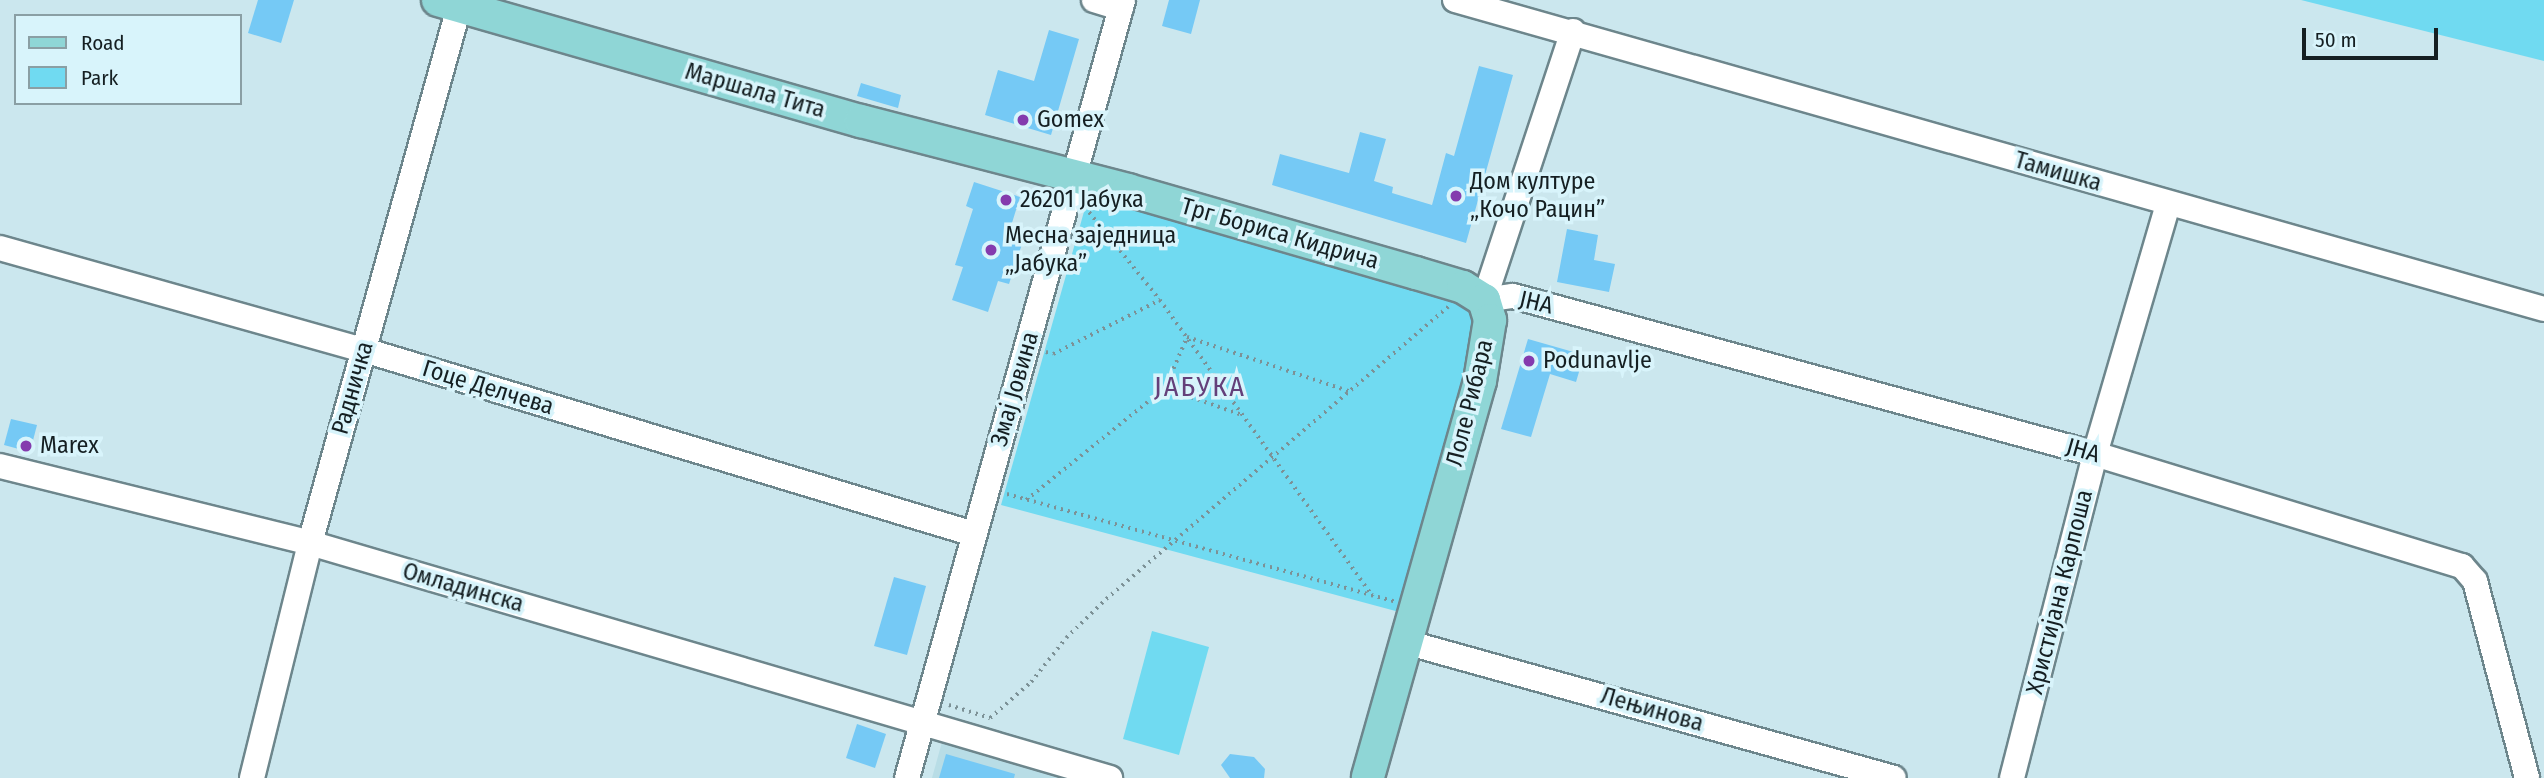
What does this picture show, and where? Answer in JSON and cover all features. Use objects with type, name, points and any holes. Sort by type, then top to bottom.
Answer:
[{"type":"main road","name":"Маршала Тита","points":[[453,2],[861,121],[1070,188]]},
{"type":"main road","name":"Трг Бориса Кидрича","points":[[1070,188],[1473,294]]},
{"type":"main road","name":"Лоле Рибара","points":[[1368,778],[1420,606],[1456,457],[1480,381],[1490,320],[1473,294]]},
{"type":"street","points":[[1094,0],[1122,4]]},
{"type":"street","name":"Тамишка","points":[[1455,0],[1573,31],[2168,204],[2544,309]]},
{"type":"street","name":"Радничка","points":[[252,778],[310,543],[364,350],[453,2]]},
{"type":"street","name":"Змај Јовина","points":[[907,778],[1122,4]]},
{"type":"street","name":"Лоле Рибара","points":[[1473,294],[1573,31]]},
{"type":"street","name":"Христијана Карпоша","points":[[2012,778],[2095,454],[2168,204]]},
{"type":"street","name":"Гоце Делчева","points":[[0,248],[364,350],[974,534]]},
{"type":"street","name":"ЈНА","points":[[1473,294],[1513,296],[2095,454],[2462,566],[2475,581],[2527,778]]},
{"type":"street","name":"Омладинска","points":[[0,466],[310,543],[926,710]]},
{"type":"street","name":"Лењинова","points":[[1409,643],[1895,778]]},
{"type":"street","points":[[926,710],[1110,778]]},
{"type":"path","points":[[1070,188],[1090,208],[1160,300],[1373,596]]},
{"type":"path","points":[[926,710],[990,718],[1031,682],[1066,638],[1106,599],[1274,459],[1447,308],[1473,294]]},
{"type":"path","points":[[1027,347],[1053,354],[1160,300]]},
{"type":"path","points":[[1187,337],[1352,392]]},
{"type":"path","points":[[1026,500],[1165,388],[1187,337]]},
{"type":"path","points":[[1165,388],[1242,415]]},
{"type":"path","points":[[987,488],[1373,596],[1420,606]]},
{"type":"shaded area","points":[[942,742],[1068,778],[932,778]]},
{"type":"green space","points":[[2301,0],[2544,0],[2544,61]]},
{"type":"green space","points":[[1089,194],[1458,295],[1475,308],[1481,330],[1403,613],[1001,505]]},
{"type":"green space","points":[[1152,631],[1209,647],[1179,755],[1123,739]]},
{"type":"building","points":[[258,0],[294,0],[281,43],[248,33]]},
{"type":"building","points":[[1169,0],[1200,0],[1191,34],[1162,26]]},
{"type":"building","points":[[1049,30],[1079,39],[1051,135],[985,115],[998,70],[1034,81]]},
{"type":"building","points":[[1479,66],[1513,75],[1466,243],[1272,185],[1280,154],[1349,173],[1360,132],[1386,139],[1374,181],[1393,187],[1392,193],[1432,205],[1446,153],[1454,156]]},
{"type":"building","points":[[861,83],[901,95],[898,108],[857,96]]},
{"type":"building","points":[[974,182],[1020,197],[1007,239],[1022,244],[1009,284],[998,281],[988,312],[952,300],[963,267],[955,265],[973,209],[966,206]]},
{"type":"building","points":[[1567,229],[1598,235],[1594,260],[1615,264],[1609,292],[1557,282]]},
{"type":"building","points":[[1528,339],[1584,355],[1576,382],[1550,374],[1531,437],[1501,429]]},
{"type":"building","points":[[11,419],[37,425],[30,452],[4,445]]},
{"type":"building","points":[[894,577],[926,586],[907,655],[874,646]]},
{"type":"building","points":[[857,724],[886,734],[875,768],[846,758]]},
{"type":"building","points":[[946,754],[1015,774],[1014,778],[939,778]]},
{"type":"building","points":[[1230,754],[1254,757],[1265,769],[1264,778],[1230,778],[1221,765]]},
{"type":"place","name":"Gomex","points":[[1023,120]]},
{"type":"place","name":"Дом културе „Кочо Рацин”","points":[[1456,196]]},
{"type":"place","name":"26201 Јабука","points":[[1006,200]]},
{"type":"place","name":"Месна заједница „Јабука”","points":[[991,250]]},
{"type":"place","name":"Podunavlje","points":[[1529,361]]},
{"type":"place","name":"Marex","points":[[26,446]]},
{"type":"district","name":"ЈАБУКА","points":[[1200,387]]}]
